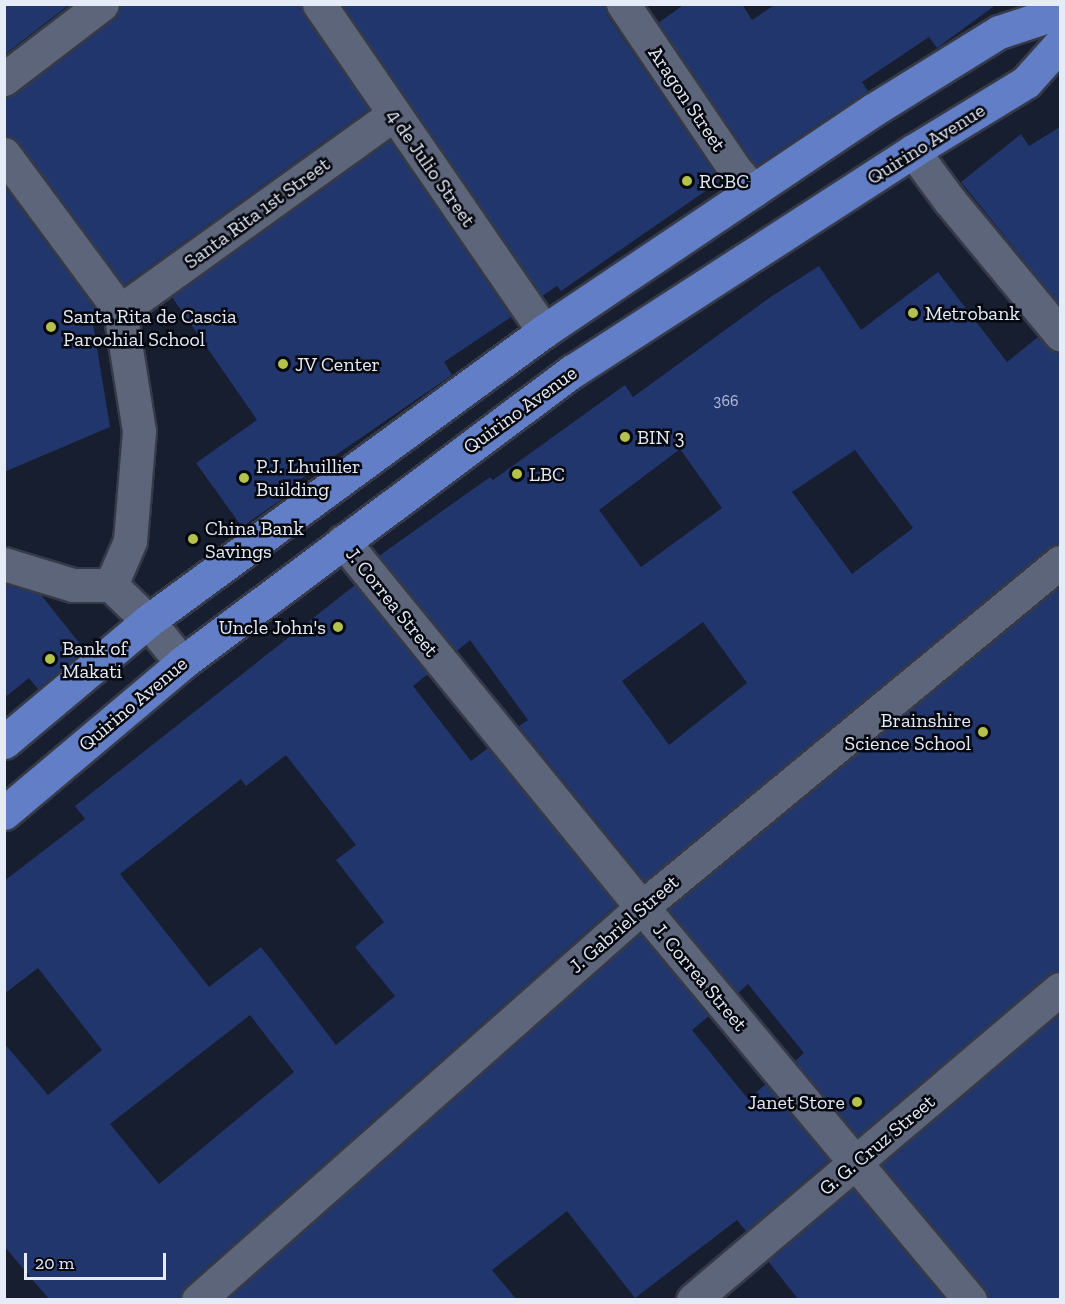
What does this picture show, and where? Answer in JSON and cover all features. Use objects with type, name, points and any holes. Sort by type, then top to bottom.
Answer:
[{"type":"main road","points":[[4,742],[148,621],[544,332],[873,111],[999,32],[1060,12]]},
{"type":"main road","name":"Quirino Avenue","points":[[4,813],[182,663],[573,371],[914,151],[1026,82],[1060,44]]},
{"type":"street","points":[[4,79],[102,4]]},
{"type":"street","name":"4 de Julio Street","points":[[319,4],[544,332]]},
{"type":"street","name":"Aragon Street","points":[[623,4],[734,168],[753,191]]},
{"type":"street","name":"Santa Rita 1st Street","points":[[120,311],[393,114]]},
{"type":"street","points":[[914,151],[950,201],[1060,334]]},
{"type":"street","points":[[4,154],[120,311],[139,431],[130,541],[111,585]]},
{"type":"street","name":"J. Correa Street","points":[[343,541],[642,907],[970,1299]]},
{"type":"street","name":"J. Gabriel Street","points":[[198,1299],[642,907],[1060,562]]},
{"type":"street","points":[[4,564],[73,585],[111,585],[148,621],[182,663]]},
{"type":"street","name":"G. G. Cruz Street","points":[[693,1299],[856,1164],[1060,989]]},
{"type":"building","points":[[4,4],[70,4],[4,55]]},
{"type":"building","points":[[120,4],[300,4],[304,15],[369,109],[124,285],[19,143],[4,136],[4,97],[15,94],[113,19]]},
{"type":"building","points":[[342,4],[604,4],[607,15],[720,181],[561,291],[557,286],[542,296]]},
{"type":"building","points":[[685,4],[742,4],[752,20],[776,4],[997,4],[937,48],[929,37],[862,82],[868,91],[756,166],[658,23]]},
{"type":"building","points":[[1060,127],[1060,305],[961,182],[1021,134],[1029,146]]},
{"type":"building","points":[[390,140],[511,317],[444,362],[452,375],[288,488],[292,492],[242,527],[196,463],[257,420],[172,297]]},
{"type":"building","name":"Santa Rita de Cascia Parochial School","points":[[4,186],[98,313],[92,318],[110,427],[4,472]]},
{"type":"building","points":[[819,266],[861,330],[938,272],[1007,362],[1038,337],[1053,351],[1060,352],[1060,544],[1048,548],[645,881],[519,726],[528,720],[470,640],[457,651],[379,556],[490,477],[493,480],[625,385],[633,397],[772,296]],"holes":[[[680,449],[722,508],[641,567],[599,510]],[[855,450],[913,528],[852,574],[792,492]],[[703,622],[747,683],[669,745],[622,681]]]},
{"type":"building","points":[[4,584],[41,595],[85,650],[38,689],[29,678],[4,698]]},
{"type":"building","points":[[355,585],[428,674],[413,686],[471,761],[488,748],[616,905],[186,1286],[180,1299],[49,1299],[4,1246],[4,1043],[48,1095],[102,1050],[38,968],[4,994],[4,881],[85,819],[75,806]],"holes":[[[286,755],[356,845],[336,860],[384,922],[355,947],[395,996],[336,1045],[261,947],[209,987],[120,874],[241,779],[246,786]],[[250,1015],[294,1072],[159,1184],[110,1124]]]},
{"type":"building","points":[[1060,586],[1060,971],[1048,975],[858,1136],[795,1061],[804,1053],[748,984],[738,993],[668,909]]},
{"type":"building","points":[[640,934],[709,1016],[692,1030],[748,1099],[766,1084],[829,1160],[746,1231],[737,1220],[635,1298],[567,1211],[492,1270],[516,1299],[227,1299]]},
{"type":"building","points":[[1060,1013],[1060,1299],[988,1299],[984,1288],[882,1165]]},
{"type":"building","points":[[853,1189],[945,1299],[798,1299],[768,1261]]},
{"type":"place","name":"RCBC","points":[[687,181]]},
{"type":"place","name":"Metrobank","points":[[913,313]]},
{"type":"place","name":"Santa Rita de Cascia Parochial School","points":[[51,327]]},
{"type":"place","name":"JV Center","points":[[283,364]]},
{"type":"place","name":"BIN 3","points":[[625,437]]},
{"type":"place","name":"LBC","points":[[517,474]]},
{"type":"place","name":"P.J. Lhuillier Building","points":[[244,478]]},
{"type":"place","name":"China Bank Savings","points":[[193,539]]},
{"type":"place","name":"Uncle John's","points":[[338,627]]},
{"type":"place","name":"Bank of Makati","points":[[50,659]]},
{"type":"place","name":"Brainshire Science School","points":[[983,732]]},
{"type":"place","name":"Janet Store","points":[[857,1102]]}]
